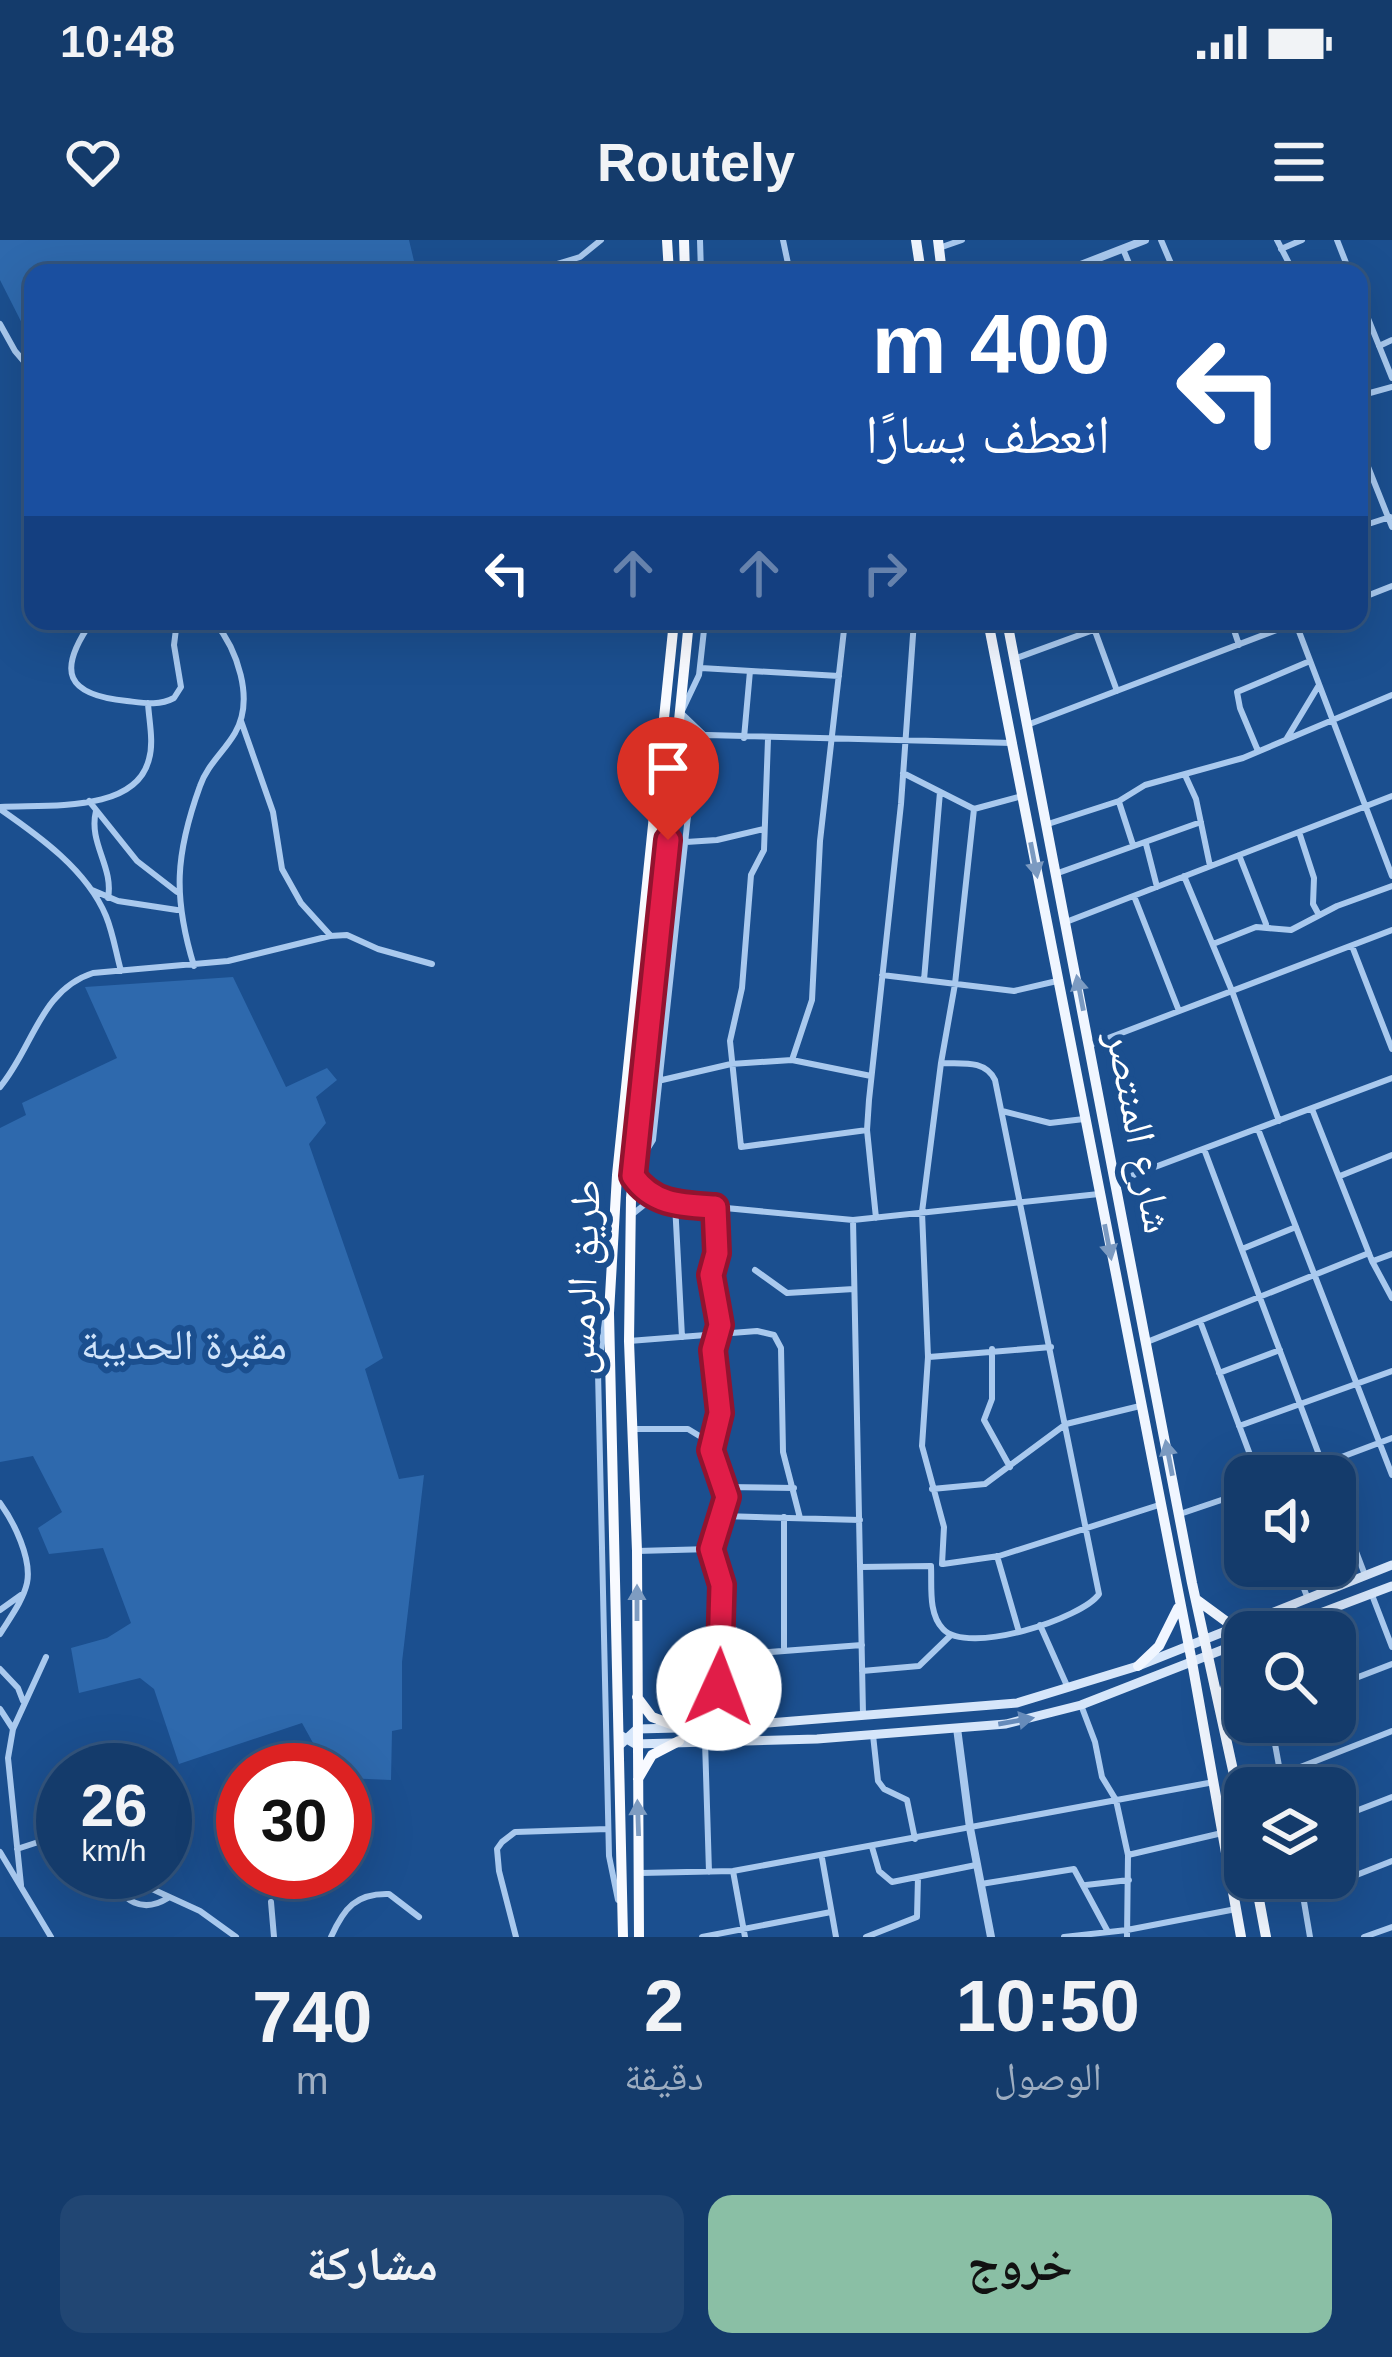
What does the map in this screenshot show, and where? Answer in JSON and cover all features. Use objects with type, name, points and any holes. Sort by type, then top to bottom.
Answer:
[{"type":"highway","name":"طريق الرمس","points":[[622,1937],[609,1313],[617,1175],[673,630]]},
{"type":"highway","name":"طريق الرمس","points":[[639,1937],[631,1217],[688,630]]},
{"type":"highway","points":[[637,1695],[652,1717],[682,1728]]},
{"type":"highway","points":[[637,1782],[652,1755],[679,1742]]},
{"type":"main road","name":"شارع المنتصر","points":[[990,630],[1189,1645],[1241,1937]]},
{"type":"main road","name":"شارع المنتصر","points":[[1009,630],[1232,1767]]},
{"type":"main road","points":[[1279,1611],[1392,1565]]},
{"type":"main road","points":[[1326,1611],[1392,1586]]},
{"type":"main road","points":[[1197,1600],[1224,1620]]},
{"type":"main road","points":[[1138,1666],[1170,1629],[1179,1605]]},
{"type":"main road","points":[[621,1740],[637,1729],[1017,1703],[1138,1666],[1224,1632]]},
{"type":"main road","points":[[621,1740],[637,1744],[817,1739],[1006,1724],[1081,1705],[1224,1649]]},
{"type":"main road","points":[[1219,1710],[1224,1693]]},
{"type":"main road","points":[[817,1739],[816,1728],[821,1723],[863,1717]]},
{"type":"main road","points":[[1259,1899],[1266,1937]]},
{"type":"street","points":[[556,264],[580,257],[601,240]]},
{"type":"street","points":[[939,244],[962,240]]},
{"type":"street","points":[[1088,264],[1145,240]]},
{"type":"street","points":[[1279,244],[1302,240]]},
{"type":"street","points":[[1124,249],[1130,264]]},
{"type":"street","points":[[1368,319],[1392,382]]},
{"type":"street","points":[[0,324],[24,362]]},
{"type":"street","points":[[1379,346],[1392,340]]},
{"type":"street","points":[[1368,465],[1392,526]]},
{"type":"street","points":[[88,630],[72,661],[78,688],[95,697],[148,704],[168,702],[181,687],[176,630]]},
{"type":"street","points":[[194,966],[178,910],[178,862],[200,786],[241,721],[244,699],[240,675],[221,630]]},
{"type":"street","points":[[704,630],[701,668],[681,712],[707,735]]},
{"type":"street","points":[[792,1060],[812,1000],[820,842],[843,630]]},
{"type":"street","points":[[876,1218],[867,1130],[913,630]]},
{"type":"street","points":[[1234,630],[1238,645]]},
{"type":"street","points":[[1027,725],[1276,630]]},
{"type":"street","points":[[1300,630],[1392,876]]},
{"type":"street","points":[[1014,659],[1095,631],[1117,691]]},
{"type":"street","points":[[1258,751],[1238,692],[1310,661]]},
{"type":"street","points":[[701,668],[838,676]]},
{"type":"street","points":[[744,738],[750,671]]},
{"type":"street","points":[[1286,741],[1319,685]]},
{"type":"street","points":[[1046,825],[1119,801],[1145,785],[1286,741],[1392,695]]},
{"type":"street","points":[[0,808],[88,801],[124,793],[144,774],[151,748],[148,704]]},
{"type":"street","points":[[241,721],[273,812],[282,869],[330,936]]},
{"type":"street","points":[[662,1202],[646,1191],[634,1173],[652,1146],[661,1080],[690,792],[676,758],[693,740],[707,735],[832,742],[1012,743]]},
{"type":"street","points":[[768,739],[764,850],[751,875],[742,988],[730,1041],[741,1147],[867,1130]]},
{"type":"street","points":[[903,773],[974,808],[1022,796]]},
{"type":"street","points":[[1186,775],[1210,866]]},
{"type":"street","points":[[924,980],[940,792]]},
{"type":"street","points":[[1066,922],[1392,796]]},
{"type":"street","points":[[88,801],[137,861],[177,892]]},
{"type":"street","points":[[1119,801],[1132,844]]},
{"type":"street","points":[[0,808],[61,856],[88,888],[106,917],[121,971]]},
{"type":"street","points":[[943,1564],[944,1527],[921,1428],[928,1357],[922,1212],[956,984],[974,808]]},
{"type":"street","points":[[96,811],[94,835],[110,882],[108,898]]},
{"type":"street","points":[[1056,874],[1201,822]]},
{"type":"street","points":[[685,842],[764,829]]},
{"type":"street","points":[[1299,832],[1314,878],[1313,904],[1319,916]]},
{"type":"street","points":[[1146,842],[1157,887]]},
{"type":"street","points":[[1239,855],[1267,926]]},
{"type":"street","points":[[1184,876],[1279,1121]]},
{"type":"street","points":[[1213,944],[1267,926],[1291,930],[1392,886]]},
{"type":"street","points":[[88,888],[108,898],[178,910]]},
{"type":"street","points":[[1134,895],[1179,1011]]},
{"type":"street","points":[[1090,1045],[1392,930]]},
{"type":"street","points":[[0,1087],[22,1058],[55,995],[79,977],[194,966],[347,935],[378,950],[432,964]]},
{"type":"street","points":[[1352,946],[1392,1049]]},
{"type":"street","points":[[882,975],[1014,991],[1057,981]]},
{"type":"street","points":[[661,1080],[731,1064],[792,1060],[871,1076]]},
{"type":"street","points":[[932,1565],[935,1616],[950,1635],[988,1640],[1096,1600],[1099,1585],[995,1080],[986,1067],[941,1063]]},
{"type":"street","points":[[1115,1182],[1392,1078]]},
{"type":"street","points":[[1312,1109],[1392,1298]]},
{"type":"street","points":[[1002,1111],[1050,1123],[1084,1119]]},
{"type":"street","points":[[1258,1129],[1392,1475]]},
{"type":"street","points":[[1204,1149],[1319,1455]]},
{"type":"street","points":[[1338,1177],[1392,1155]]},
{"type":"street","points":[[631,1217],[644,1205],[662,1202],[853,1220],[1099,1194]]},
{"type":"street","points":[[675,1203],[682,1339]]},
{"type":"street","points":[[715,1207],[717,1253],[711,1275],[720,1319],[713,1350],[720,1413],[711,1443],[725,1487],[723,1516],[711,1549],[722,1585],[718,1727]]},
{"type":"street","points":[[853,1220],[863,1717]]},
{"type":"street","points":[[1241,1249],[1296,1227]]},
{"type":"street","points":[[1147,1342],[1315,1275],[1392,1254]]},
{"type":"street","points":[[755,1270],[787,1293],[854,1289]]},
{"type":"street","points":[[609,1313],[599,1341],[598,1372],[608,1828],[611,1877],[622,1908]]},
{"type":"street","points":[[1200,1321],[1250,1455]]},
{"type":"street","points":[[629,1341],[758,1331],[774,1335],[783,1452],[800,1518]]},
{"type":"street","points":[[928,1357],[1051,1347]]},
{"type":"street","points":[[992,1349],[992,1399],[984,1420],[1010,1467]]},
{"type":"street","points":[[1219,1373],[1280,1350]]},
{"type":"street","points":[[1239,1426],[1392,1371]]},
{"type":"street","points":[[932,1489],[985,1484],[1066,1424],[1140,1406]]},
{"type":"street","points":[[632,1430],[688,1429],[711,1443]]},
{"type":"street","points":[[1349,1455],[1392,1438]]},
{"type":"street","points":[[725,1487],[794,1488]]},
{"type":"street","points":[[1180,1514],[1224,1499]]},
{"type":"street","points":[[0,1503],[27,1564],[24,1593],[0,1634]]},
{"type":"street","points":[[862,1568],[997,1556],[1160,1504]]},
{"type":"street","points":[[723,1516],[860,1520]]},
{"type":"street","points":[[784,1517],[784,1651]]},
{"type":"street","points":[[637,1551],[711,1549]]},
{"type":"street","points":[[1356,1552],[1365,1575]]},
{"type":"street","points":[[997,1556],[1019,1632]]},
{"type":"street","points":[[1303,1587],[1308,1599]]},
{"type":"street","points":[[0,1610],[24,1593]]},
{"type":"street","points":[[1372,1594],[1392,1647]]},
{"type":"street","points":[[722,1611],[751,1650],[862,1645]]},
{"type":"street","points":[[1040,1624],[1068,1688]]},
{"type":"street","points":[[862,1671],[919,1666],[950,1635]]},
{"type":"street","points":[[21,1885],[4,1759],[46,1657]]},
{"type":"street","points":[[1356,1678],[1392,1664]]},
{"type":"street","points":[[0,1669],[18,1688],[24,1705]]},
{"type":"street","points":[[1081,1705],[1102,1777],[1116,1800],[1128,1855],[1127,1934]]},
{"type":"street","points":[[0,1709],[13,1730]]},
{"type":"street","points":[[957,1728],[991,1937]]},
{"type":"street","points":[[1300,1767],[1392,1731]]},
{"type":"street","points":[[873,1735],[878,1781],[884,1790],[900,1793],[907,1800],[915,1838]]},
{"type":"street","points":[[706,1741],[710,1872]]},
{"type":"street","points":[[640,1873],[733,1871],[822,1857],[1214,1782]]},
{"type":"street","points":[[1356,1811],[1392,1797]]},
{"type":"street","points":[[516,1937],[499,1871],[497,1849],[502,1842],[515,1832],[608,1828]]},
{"type":"street","points":[[1128,1855],[1222,1833]]},
{"type":"street","points":[[17,1849],[36,1843]]},
{"type":"street","points":[[872,1847],[879,1871],[887,1879],[977,1865]]},
{"type":"street","points":[[0,1852],[51,1937]]},
{"type":"street","points":[[822,1857],[836,1937]]},
{"type":"street","points":[[1356,1875],[1392,1861]]},
{"type":"street","points":[[980,1884],[1070,1868],[1080,1875],[1097,1919],[1108,1932]]},
{"type":"street","points":[[733,1871],[744,1932]]},
{"type":"street","points":[[866,1937],[881,1935],[917,1917],[918,1877]]},
{"type":"street","points":[[1085,1885],[1129,1880]]},
{"type":"street","points":[[331,1937],[350,1903],[372,1894],[389,1894],[418,1917]]},
{"type":"street","points":[[130,1899],[139,1905],[166,1899]]},
{"type":"street","points":[[170,1899],[200,1911],[236,1937]]},
{"type":"street","points":[[1304,1899],[1310,1937]]},
{"type":"street","points":[[271,1902],[274,1937]]},
{"type":"street","points":[[1064,1937],[1127,1934],[1236,1909]]},
{"type":"street","points":[[702,1937],[831,1912]]},
{"type":"street","points":[[1364,1937],[1392,1927]]},
{"type":"green space","points":[[0,240],[409,240],[414,261],[24,264],[24,327],[0,280]]},
{"type":"green space","name":"مقبرة الحديبة","points":[[233,977],[286,1087],[327,1068],[337,1080],[316,1097],[326,1123],[309,1144],[383,1358],[365,1369],[399,1479],[424,1475],[402,1662],[402,1729],[392,1731],[391,1780],[372,1779],[372,1743],[313,1743],[302,1723],[242,1743],[216,1743],[216,1752],[192,1760],[192,1743],[172,1743],[154,1689],[140,1678],[79,1693],[71,1648],[107,1638],[131,1623],[103,1548],[49,1554],[38,1528],[62,1512],[33,1456],[0,1462],[0,1128],[26,1115],[22,1103],[117,1058],[85,987]]},
{"type":"route","points":[[668,840],[633,1176],[662,1202],[715,1207],[717,1253],[711,1275],[720,1325],[713,1350],[720,1413],[711,1450],[727,1497],[711,1549],[722,1585],[719,1688]]}]
